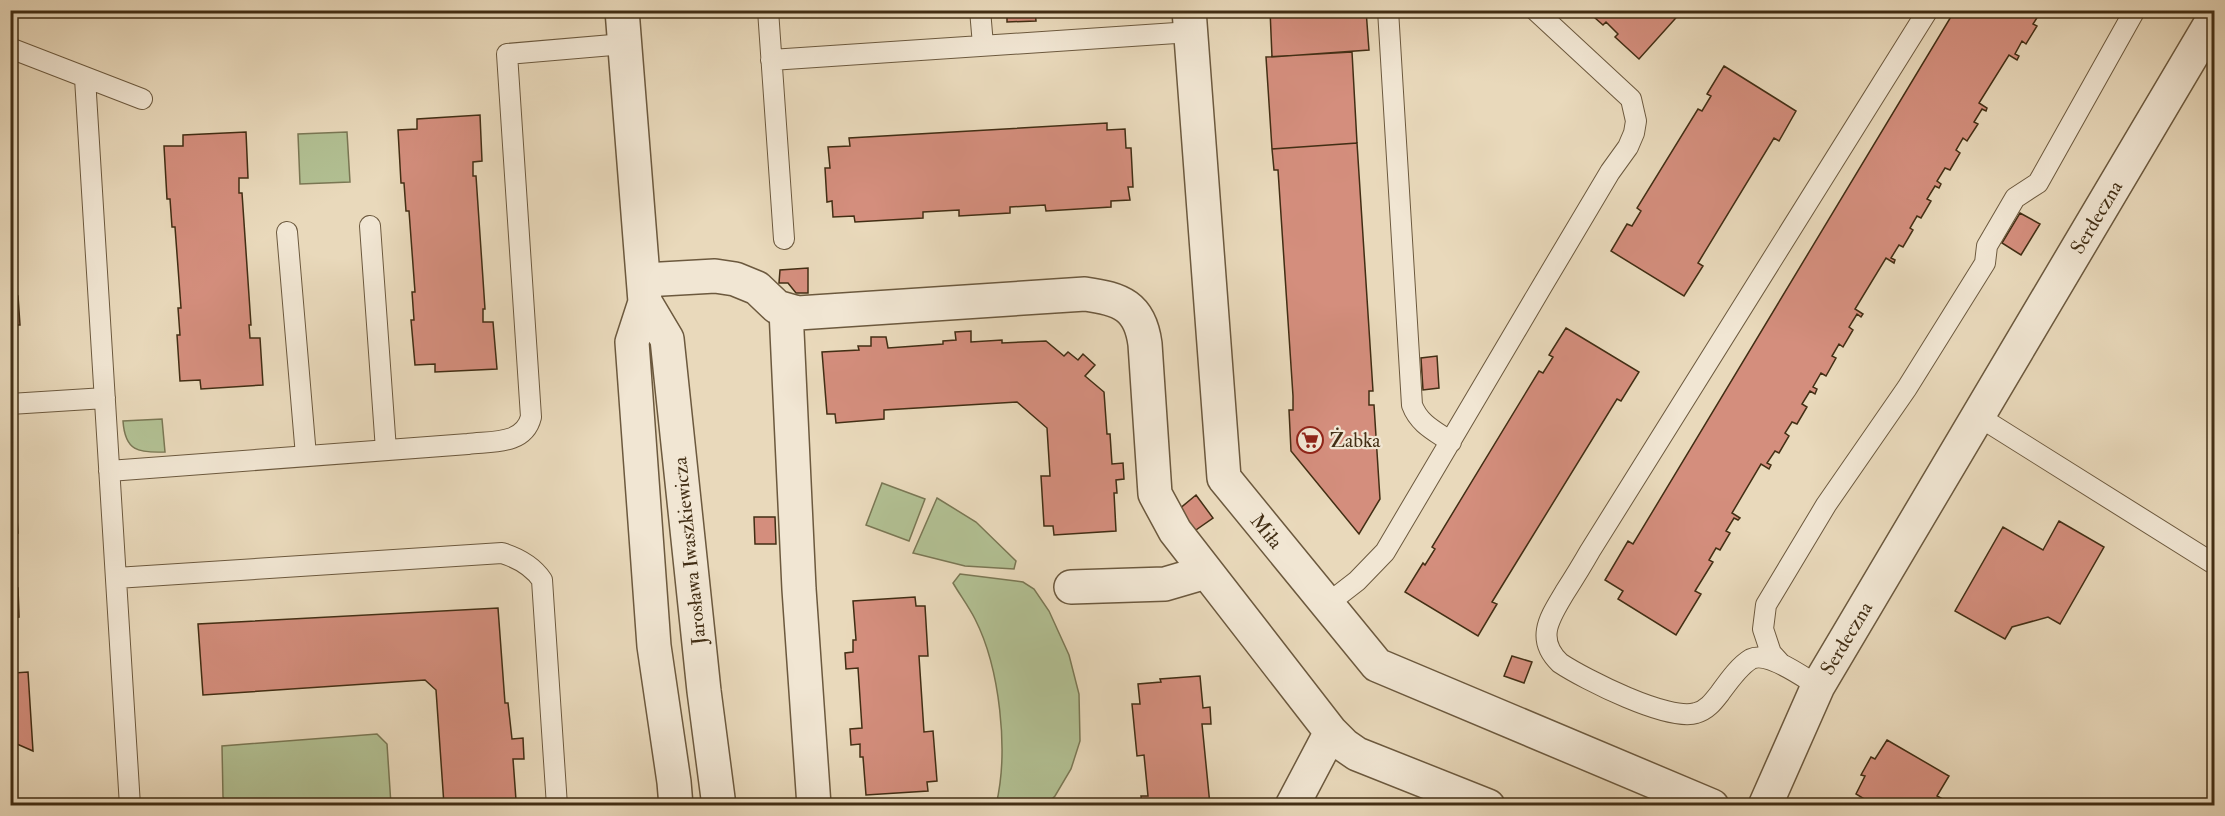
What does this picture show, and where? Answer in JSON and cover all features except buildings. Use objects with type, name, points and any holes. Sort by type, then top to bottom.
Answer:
[{"type":"street","name":"Jarosława Iwaszkiewicza","points":[[622,10],[644,291],[632,342],[654,646],[676,806]]},
{"type":"street","name":"Serdeczna","points":[[1765,806],[1818,686],[2214,18]]},
{"type":"street","name":"Miła","points":[[1190,21],[1224,478],[1377,665],[1712,806]]},
{"type":"street","points":[[644,291],[715,276],[748,283],[777,307],[814,313],[1085,294],[1115,300],[1127,306],[1135,313],[1144,333],[1155,494],[1175,531],[1331,732],[1344,745],[1357,754],[1488,806]]},
{"type":"street","name":"Jarosława Iwaszkiewicza","points":[[644,291],[667,339],[703,679],[719,806]]},
{"type":"street","points":[[786,310],[799,589],[814,806]]},
{"type":"street","points":[[1071,587],[1165,584],[1206,572]]},
{"type":"street","points":[[1292,806],[1331,732]]},
{"type":"lane","points":[[768,10],[784,239]]},
{"type":"lane","points":[[980,10],[983,45]]},
{"type":"lane","points":[[1388,10],[1413,405],[1416,415],[1423,423],[1451,442]]},
{"type":"lane","points":[[1326,605],[1357,581],[1385,552],[1540,288],[1610,172],[1628,147],[1634,133],[1636,121],[1631,99],[1535,10]]},
{"type":"lane","points":[[1818,686],[1781,664],[1764,657],[1752,659],[1736,673],[1707,709],[1694,714],[1682,715],[1645,705],[1560,663],[1552,656],[1548,646],[1547,625],[1596,541],[1928,10]]},
{"type":"lane","points":[[1781,664],[1772,653],[1763,629],[1766,605],[1826,505],[1907,388],[1985,263],[1987,246],[2015,198],[2038,183],[2135,10]]},
{"type":"lane","points":[[771,60],[983,45],[1190,21]]},
{"type":"lane","points":[[109,471],[512,439],[523,433],[529,426],[531,417],[507,54],[624,44]]},
{"type":"lane","points":[[10,48],[142,99]]},
{"type":"lane","points":[[85,78],[130,806]]},
{"type":"lane","points":[[370,226],[386,450]]},
{"type":"lane","points":[[287,232],[306,456]]},
{"type":"lane","points":[[10,404],[105,398]]},
{"type":"lane","points":[[1978,416],[2214,564]]},
{"type":"lane","points":[[116,578],[502,553],[518,558],[536,570],[542,579],[557,806]]},
{"type":"green space","points":[[347,132],[350,182],[300,184],[298,134]]},
{"type":"green space","points":[[162,419],[165,452],[140,451],[130,444],[124,431],[123,421]]},
{"type":"green space","points":[[882,483],[925,499],[909,541],[866,525]]},
{"type":"green space","points":[[937,498],[976,522],[1016,561],[1014,569],[965,566],[913,553]]},
{"type":"green space","points":[[960,574],[1023,582],[1034,589],[1049,611],[1069,655],[1079,694],[1080,741],[1071,769],[1055,796],[1046,805],[996,805],[1002,760],[1000,710],[991,661],[984,639],[973,614],[953,583]]},
{"type":"green space","points":[[377,734],[387,744],[391,805],[229,805],[223,797],[222,746]]},
{"type":"place","name":"Żabka","points":[[1310,440]]}]
